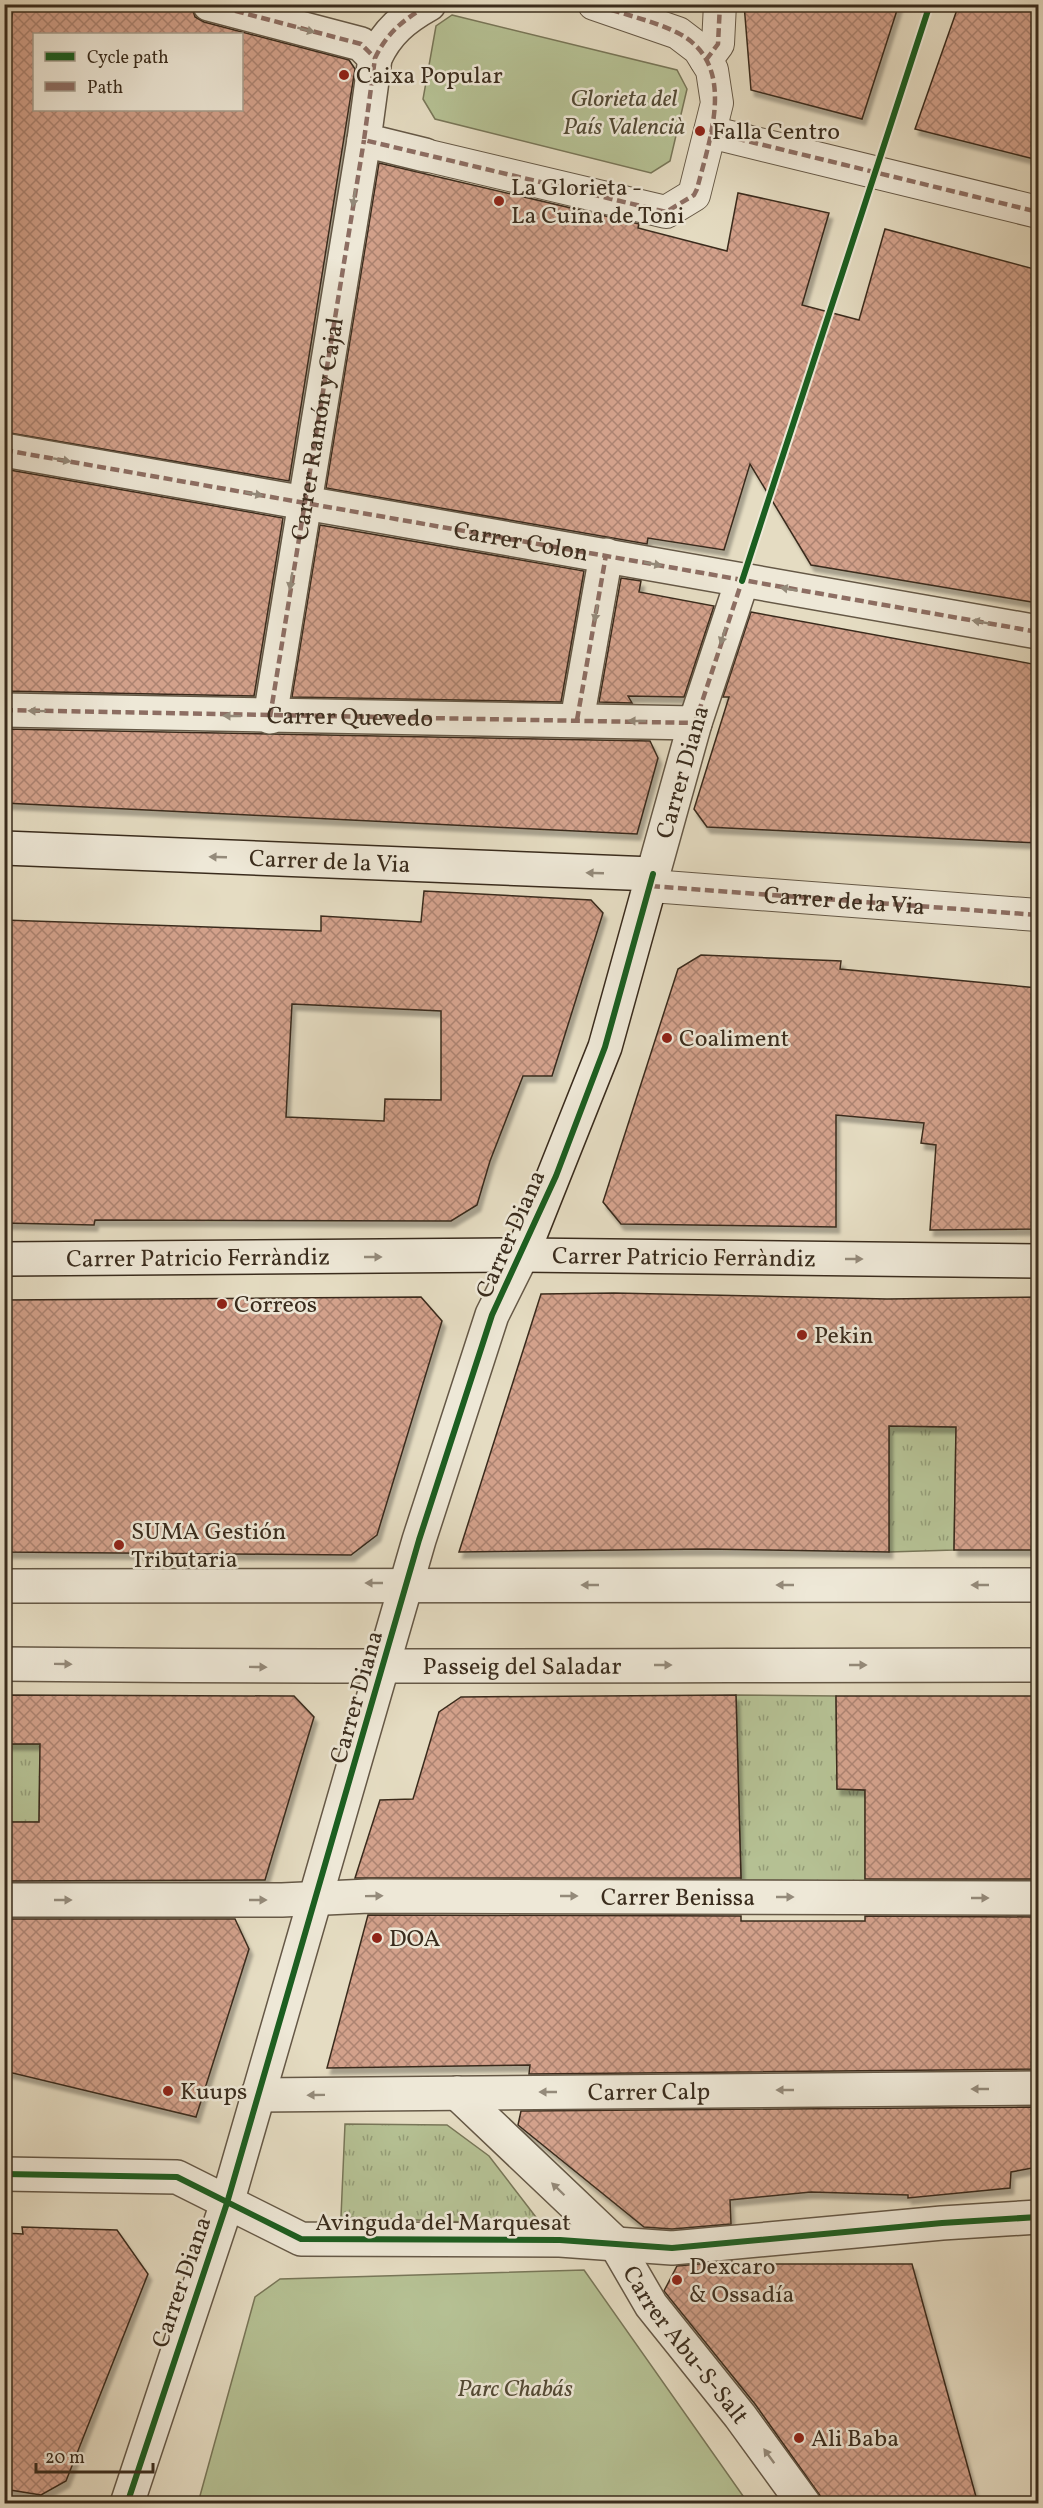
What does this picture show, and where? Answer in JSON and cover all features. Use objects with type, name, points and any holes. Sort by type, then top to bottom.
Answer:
[{"type":"street","points":[[209,4],[361,44],[375,58]]},
{"type":"street","points":[[426,5],[397,25],[381,45],[375,58],[364,140],[666,212],[694,195],[710,132],[717,92],[706,60],[699,49],[678,33],[594,4]]},
{"type":"street","points":[[706,60],[718,44],[720,4]]},
{"type":"street","points":[[710,132],[1038,213]]},
{"type":"street","name":"Carrer Ramón y Cajal","points":[[270,717],[364,140]]},
{"type":"street","name":"Carrer Colon","points":[[4,450],[1038,632]]},
{"type":"street","points":[[577,720],[606,555]]},
{"type":"street","name":"Carrer Diana","points":[[127,2504],[227,2203],[384,1668],[419,1540],[492,1315],[522,1255],[599,1066],[695,723],[742,581]]},
{"type":"street","name":"Carrer Quevedo","points":[[4,710],[270,717],[695,723]]},
{"type":"street","name":"Carrer de la Via","points":[[4,848],[652,880],[1038,915]]},
{"type":"street","name":"Carrer Patricio Ferràndiz","points":[[4,1259],[522,1255],[1038,1261]]},
{"type":"street","points":[[4,1586],[408,1583],[1038,1585]]},
{"type":"street","name":"Passeig del Saladar","points":[[4,1664],[384,1668],[461,1665],[1038,1665]]},
{"type":"street","name":"Carrer Benissa","points":[[4,1900],[316,1899],[369,1896],[1038,1898]]},
{"type":"street","name":"Carrer Calp","points":[[257,2095],[1038,2088]]},
{"type":"street","name":"Carrer Abu-S-Salt","points":[[458,2093],[615,2243],[651,2305],[740,2416],[804,2504]]},
{"type":"street","name":"Avinguda del Marquesat","points":[[4,2174],[177,2177],[302,2240],[560,2240],[672,2248],[942,2223],[1038,2217]]},
{"type":"green space","name":"Glorieta del País Valencià","points":[[452,15],[677,70],[687,89],[670,161],[651,173],[435,119],[423,99],[436,26]]},
{"type":"green space","points":[[889,1426],[956,1427],[954,1550],[889,1552]]},
{"type":"green space","points":[[736,1695],[836,1696],[837,1789],[865,1790],[865,1881],[741,1880]]},
{"type":"green space","points":[[4,1744],[40,1744],[39,1822],[5,1822]]},
{"type":"green space","points":[[345,2124],[447,2125],[489,2156],[542,2225],[341,2217]]},
{"type":"green space","name":"Parc Chabás","points":[[584,2270],[748,2503],[198,2503],[255,2297],[280,2279]]},
{"type":"building","points":[[14,4],[191,4],[195,17],[204,22],[349,60],[355,69],[289,481],[4,432],[4,59]]},
{"type":"building","points":[[744,4],[899,4],[862,119],[751,90]]},
{"type":"building","points":[[959,4],[1038,4],[1038,160],[915,129]]},
{"type":"building","points":[[379,163],[639,224],[638,228],[727,251],[738,193],[829,213],[802,305],[859,320],[885,229],[1038,270],[1038,603],[811,565],[750,464],[724,550],[648,538],[647,544],[326,488]]},
{"type":"building","points":[[4,469],[283,518],[254,696],[4,691]]},
{"type":"building","points":[[320,525],[584,571],[561,702],[292,697]]},
{"type":"building","points":[[621,578],[641,581],[639,592],[714,606],[684,697],[628,696],[632,703],[599,702]]},
{"type":"building","points":[[751,612],[1038,665],[1038,843],[707,827],[694,809],[729,697],[723,697]]},
{"type":"building","points":[[4,729],[650,741],[658,758],[637,834],[4,803]]},
{"type":"building","points":[[424,891],[591,900],[603,913],[552,1076],[523,1076],[490,1161],[477,1205],[451,1221],[95,1220],[94,1225],[4,1223],[4,920],[321,931],[321,916],[421,922]],"holes":[[[292,1004],[441,1011],[441,1100],[385,1099],[384,1121],[286,1117]]]},
{"type":"building","points":[[701,955],[841,961],[840,969],[1038,988],[1038,1229],[930,1230],[936,1145],[921,1143],[924,1123],[836,1115],[836,1227],[621,1224],[603,1202],[678,969]]},
{"type":"building","points":[[614,1293],[887,1299],[1038,1297],[1038,1550],[954,1550],[956,1427],[889,1426],[889,1552],[706,1549],[459,1552],[541,1294]]},
{"type":"building","points":[[421,1297],[442,1321],[377,1535],[351,1555],[4,1552],[4,1300]]},
{"type":"building","points":[[4,1695],[294,1696],[314,1717],[265,1880],[4,1881],[4,1822],[39,1822],[40,1744],[4,1744]]},
{"type":"building","points":[[736,1695],[741,1878],[355,1878],[380,1800],[413,1799],[439,1712],[461,1697]]},
{"type":"building","points":[[836,1696],[1038,1696],[1038,1879],[865,1879],[865,1790],[837,1789]]},
{"type":"building","points":[[368,1915],[741,1916],[741,1921],[865,1921],[865,1916],[1038,1917],[1038,2069],[529,2074],[530,2065],[327,2068]]},
{"type":"building","points":[[4,1919],[235,1919],[249,1949],[196,2117],[4,2071]]},
{"type":"building","points":[[1038,2107],[1038,2167],[1011,2172],[1010,2188],[908,2198],[908,2195],[811,2192],[730,2200],[731,2224],[672,2229],[644,2227],[518,2125],[521,2111]]},
{"type":"building","points":[[22,2227],[117,2230],[148,2274],[66,2481],[41,2495],[4,2489],[4,2233],[23,2234]]},
{"type":"building","points":[[732,2261],[732,2264],[912,2264],[978,2504],[826,2504],[755,2404],[664,2291],[677,2266]]},
{"type":"marked path","points":[[209,4],[361,44],[375,58]]},
{"type":"marked path","points":[[424,4],[425,7],[409,17],[390,35],[375,58],[364,140],[666,212],[694,195],[697,189],[713,125],[715,104],[714,83],[708,63],[697,47],[678,33],[658,24],[594,4]]},
{"type":"marked path","points":[[706,60],[718,44],[720,4]]},
{"type":"marked path","points":[[710,132],[1038,212]]},
{"type":"marked path","points":[[270,717],[364,140]]},
{"type":"marked path","points":[[4,450],[1038,632]]},
{"type":"marked path","points":[[577,720],[606,555]]},
{"type":"marked path","points":[[4,710],[695,723],[742,581]]},
{"type":"marked path","points":[[651,886],[1038,915]]},
{"type":"cycle path","points":[[742,581],[930,4]]},
{"type":"cycle path","points":[[127,2504],[227,2203],[419,1540],[492,1315],[556,1176],[605,1047],[653,874]]},
{"type":"cycle path","points":[[4,2174],[177,2177],[301,2239],[560,2240],[672,2248],[942,2223],[1038,2217]]},
{"type":"place","name":"Caixa Popular","points":[[344,75]]},
{"type":"place","name":"Falla Centro","points":[[700,131]]},
{"type":"place","name":"La Glorieta - La Cuina de Toni","points":[[499,201]]},
{"type":"place","name":"Coaliment","points":[[667,1038]]},
{"type":"place","name":"Correos","points":[[222,1304]]},
{"type":"place","name":"Pekin","points":[[802,1335]]},
{"type":"place","name":"SUMA Gestión Tributaria","points":[[119,1545]]},
{"type":"place","name":"DOA","points":[[377,1938]]},
{"type":"place","name":"Kuups","points":[[168,2091]]},
{"type":"place","name":"Dexcaro & Ossadía","points":[[677,2280]]},
{"type":"place","name":"Ali Baba","points":[[799,2438]]}]
